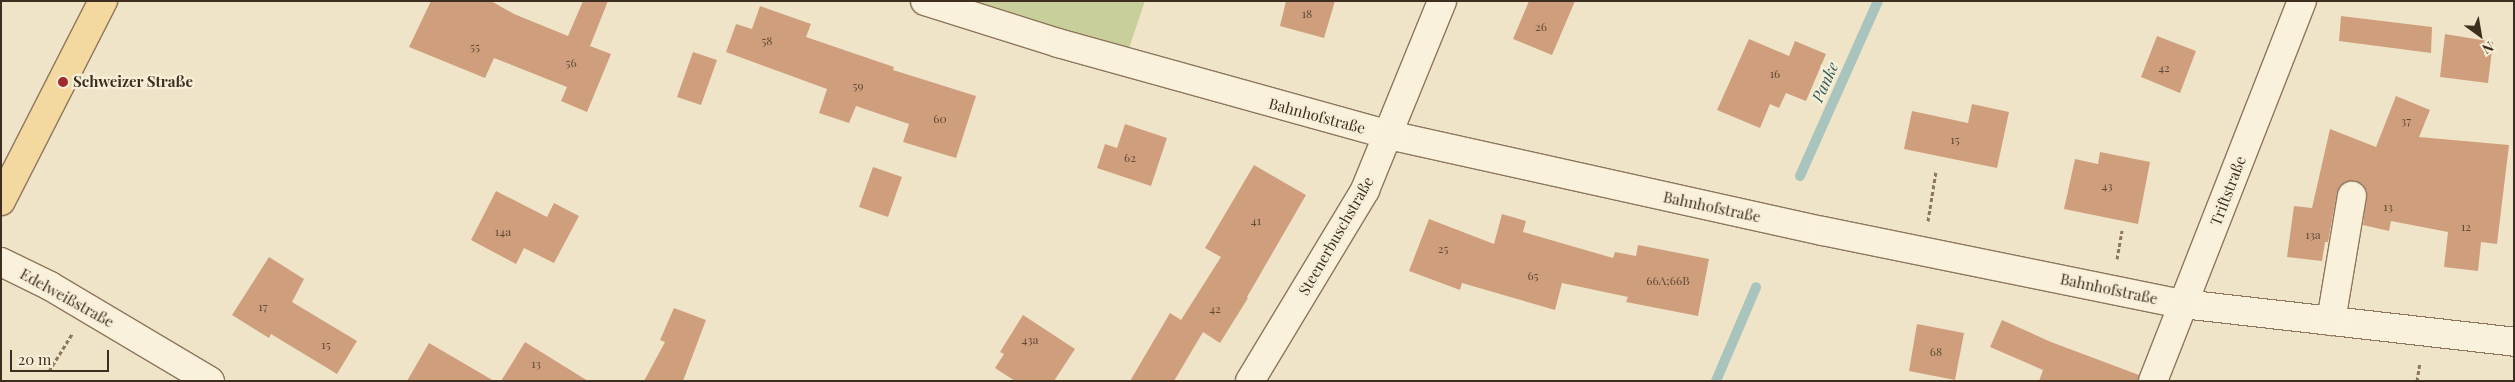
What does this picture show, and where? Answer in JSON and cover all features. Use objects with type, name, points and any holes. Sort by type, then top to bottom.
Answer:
[{"type":"main road","points":[[1,201],[103,1]]},
{"type":"street","name":"Bahnhofstraße","points":[[925,1],[1058,43],[1389,135],[1923,251],[2183,304],[2514,342]]},
{"type":"street","name":"Steenerbuschstraße","points":[[1250,381],[1365,190],[1442,1]]},
{"type":"street","name":"Triftstraße","points":[[2153,381],[2302,1]]},
{"type":"street","points":[[2332,321],[2352,196]]},
{"type":"street","name":"Edelweißstraße","points":[[1,262],[88,308],[210,381]]},
{"type":"path","points":[[1923,251],[1936,171]]},
{"type":"path","points":[[49,371],[88,308]]},
{"type":"green space","points":[[934,1],[1145,1],[1128,51]]},
{"type":"building","points":[[431,1],[491,1],[514,14],[568,36],[583,1],[608,1],[590,46],[611,54],[587,112],[561,101],[567,87],[494,58],[485,78],[409,47]]},
{"type":"building","points":[[1286,1],[1335,1],[1324,38],[1280,26]]},
{"type":"building","points":[[1529,1],[1575,1],[1552,55],[1513,39]]},
{"type":"building","points":[[760,6],[811,24],[806,37],[894,67],[893,70],[976,96],[956,158],[903,142],[909,124],[856,106],[849,123],[819,113],[827,89],[726,52],[736,24],[752,29]]},
{"type":"building","points":[[2341,16],[2432,27],[2431,53],[2339,41]]},
{"type":"building","points":[[2445,34],[2493,42],[2488,83],[2440,77]]},
{"type":"building","points":[[2157,36],[2196,51],[2180,93],[2141,77]]},
{"type":"building","points":[[1749,39],[1789,56],[1795,41],[1826,54],[1806,101],[1786,93],[1779,108],[1770,104],[1760,128],[1717,110]]},
{"type":"building","points":[[693,52],[717,60],[701,105],[677,97]]},
{"type":"building","points":[[2396,96],[2430,110],[2419,137],[2509,145],[2497,244],[2481,242],[2478,271],[2444,267],[2448,232],[2391,221],[2389,231],[2363,225],[2367,191],[2362,184],[2354,181],[2346,182],[2340,186],[2337,193],[2328,242],[2325,242],[2322,261],[2287,257],[2294,206],[2312,208],[2330,129],[2376,147]]},
{"type":"building","points":[[1972,104],[2009,112],[1997,168],[1904,149],[1912,111],[1968,123]]},
{"type":"building","points":[[1125,124],[1167,138],[1151,186],[1097,168],[1105,144],[1117,148]]},
{"type":"building","points":[[2100,152],[2150,162],[2138,224],[2064,209],[2075,159],[2098,164]]},
{"type":"building","points":[[1254,165],[1306,195],[1248,298],[1220,343],[1203,332],[1174,381],[1130,381],[1170,313],[1181,320],[1221,257],[1205,248]]},
{"type":"building","points":[[873,167],[902,177],[888,217],[859,207]]},
{"type":"building","points":[[496,191],[547,217],[554,203],[579,216],[554,263],[524,248],[516,264],[471,240]]},
{"type":"building","points":[[1502,214],[1526,221],[1523,232],[1613,258],[1615,252],[1636,256],[1638,245],[1709,259],[1698,316],[1626,302],[1628,297],[1562,283],[1555,310],[1462,283],[1460,290],[1409,271],[1429,219],[1494,244]]},
{"type":"building","points":[[269,257],[304,279],[292,302],[357,341],[337,374],[271,334],[269,338],[232,315]]},
{"type":"building","points":[[674,308],[706,320],[683,381],[644,381],[665,342],[660,340]]},
{"type":"building","points":[[1023,315],[1075,349],[1054,381],[1015,381],[995,368],[1004,354],[1000,352]]},
{"type":"building","points":[[2002,320],[2051,342],[2139,375],[2138,381],[2039,381],[2043,370],[1990,347]]},
{"type":"building","points":[[1917,324],[1964,333],[1955,380],[1909,371]]},
{"type":"building","points":[[525,342],[588,381],[501,381]]},
{"type":"building","points":[[429,343],[494,381],[407,381]]},
{"type":"waterway","name":"Panke","points":[[1800,176],[1878,1]]},
{"type":"waterway","name":"Panke","points":[[1716,381],[1756,287]]},
{"type":"place","name":"Schweizer Straße","points":[[63,82]]}]
